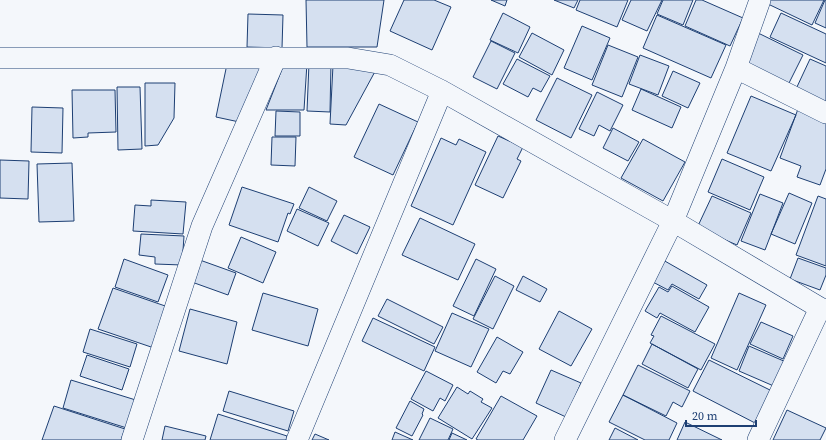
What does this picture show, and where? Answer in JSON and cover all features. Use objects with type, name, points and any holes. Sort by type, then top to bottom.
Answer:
[{"type":"street","points":[[566,440],[673,221],[736,68],[760,0]]},
{"type":"street","points":[[132,440],[202,226],[276,57]]},
{"type":"street","points":[[0,58],[348,58],[390,65],[442,91],[673,221],[823,309],[758,440]]},
{"type":"street","points":[[736,68],[826,113]]},
{"type":"street","points":[[297,440],[442,91]]},
{"type":"building","points":[[306,0],[384,0],[377,47],[307,47]]},
{"type":"building","points":[[404,0],[434,0],[451,7],[432,50],[390,31]]},
{"type":"building","points":[[491,0],[507,0],[505,6]]},
{"type":"building","points":[[554,0],[578,0],[574,8]]},
{"type":"building","points":[[580,0],[628,0],[617,27],[576,10]]},
{"type":"building","points":[[631,0],[662,0],[647,31],[622,20]]},
{"type":"building","points":[[663,0],[693,0],[683,25],[657,14]]},
{"type":"building","points":[[696,0],[702,0],[743,18],[730,46],[685,26]]},
{"type":"building","points":[[770,0],[824,0],[812,25],[768,4]]},
{"type":"building","points":[[826,0],[826,28],[815,23]]},
{"type":"building","points":[[503,13],[530,27],[518,53],[490,40]]},
{"type":"building","points":[[781,13],[826,34],[826,63],[770,37]]},
{"type":"building","points":[[248,14],[283,15],[282,48],[247,47]]},
{"type":"building","points":[[657,15],[726,45],[711,78],[643,48]]},
{"type":"building","points":[[582,26],[610,38],[592,80],[564,68]]},
{"type":"building","points":[[754,31],[803,55],[786,89],[744,69]]},
{"type":"building","points":[[532,33],[564,50],[552,75],[519,57]]},
{"type":"building","points":[[491,41],[515,53],[497,89],[473,77]]},
{"type":"building","points":[[608,45],[638,57],[622,97],[592,85]]},
{"type":"building","points":[[640,55],[669,66],[658,95],[629,84]]},
{"type":"building","points":[[517,59],[550,76],[541,92],[533,88],[528,97],[503,84]]},
{"type":"building","points":[[810,59],[826,66],[826,103],[796,89]]},
{"type":"building","points":[[268,63],[244,123],[216,117],[227,64]]},
{"type":"building","points":[[307,63],[304,110],[266,110],[284,64]]},
{"type":"building","points":[[309,63],[331,63],[330,112],[307,111]]},
{"type":"building","points":[[333,65],[378,66],[346,125],[330,124]]},
{"type":"building","points":[[673,71],[700,83],[688,108],[662,96]]},
{"type":"building","points":[[557,78],[592,95],[571,138],[536,120]]},
{"type":"building","points":[[145,83],[175,83],[174,118],[158,145],[145,146]]},
{"type":"building","points":[[117,87],[140,87],[142,149],[118,150]]},
{"type":"building","points":[[641,89],[681,107],[672,128],[632,110]]},
{"type":"building","points":[[72,90],[115,90],[116,132],[88,133],[88,137],[73,138]]},
{"type":"building","points":[[597,92],[623,105],[610,131],[599,125],[594,136],[579,129]]},
{"type":"building","points":[[751,96],[796,115],[771,171],[727,153]]},
{"type":"building","points":[[379,104],[418,122],[393,175],[354,157]]},
{"type":"building","points":[[32,107],[63,108],[62,153],[31,152]]},
{"type":"building","points":[[798,109],[826,119],[826,169],[820,185],[797,177],[801,166],[780,158]]},
{"type":"building","points":[[276,111],[300,112],[300,136],[275,136]]},
{"type":"building","points":[[613,128],[639,142],[628,161],[603,148]]},
{"type":"building","points":[[498,136],[523,147],[517,159],[521,161],[503,198],[475,185]]},
{"type":"building","points":[[272,137],[296,137],[295,166],[271,165]]},
{"type":"building","points":[[441,138],[456,145],[459,139],[486,152],[453,225],[411,206]]},
{"type":"building","points":[[643,139],[685,162],[663,201],[621,178]]},
{"type":"building","points":[[722,159],[764,177],[750,210],[708,192]]},
{"type":"building","points":[[0,160],[29,161],[28,199],[0,198]]},
{"type":"building","points":[[72,163],[74,221],[39,222],[37,164]]},
{"type":"building","points":[[242,187],[294,204],[290,214],[288,213],[278,242],[229,225]]},
{"type":"building","points":[[309,187],[337,201],[327,221],[299,208]]},
{"type":"building","points":[[789,193],[812,203],[795,244],[771,234]]},
{"type":"building","points":[[760,194],[783,203],[765,250],[741,241]]},
{"type":"building","points":[[712,196],[751,213],[737,245],[697,228]]},
{"type":"building","points":[[818,196],[826,199],[826,266],[796,255]]},
{"type":"building","points":[[151,200],[186,202],[183,234],[133,231],[135,205],[151,206]]},
{"type":"building","points":[[297,209],[329,223],[318,246],[287,231]]},
{"type":"building","points":[[344,215],[370,227],[357,254],[331,241]]},
{"type":"building","points":[[420,218],[475,244],[458,280],[402,255]]},
{"type":"building","points":[[141,234],[184,236],[182,265],[155,264],[155,257],[139,255]]},
{"type":"building","points":[[241,237],[276,252],[263,283],[228,268]]},
{"type":"building","points":[[798,258],[826,268],[826,275],[820,290],[790,279]]},
{"type":"building","points":[[124,259],[168,275],[158,302],[115,287]]},
{"type":"building","points":[[197,259],[236,273],[228,295],[189,281]]},
{"type":"building","points":[[476,259],[496,269],[474,316],[453,306]]},
{"type":"building","points":[[663,260],[707,285],[699,299],[672,284],[668,290],[651,281]]},
{"type":"building","points":[[495,276],[514,286],[493,329],[473,319]]},
{"type":"building","points":[[523,276],[547,289],[540,302],[516,290]]},
{"type":"building","points":[[672,286],[709,307],[695,332],[660,313],[657,318],[645,311],[659,287],[668,292]]},
{"type":"building","points":[[113,288],[171,308],[157,349],[98,329]]},
{"type":"building","points":[[263,293],[318,309],[308,346],[252,330]]},
{"type":"building","points":[[739,293],[766,305],[737,370],[711,358]]},
{"type":"building","points":[[387,299],[443,327],[434,344],[378,316]]},
{"type":"building","points":[[190,309],[237,322],[227,364],[179,351]]},
{"type":"building","points":[[559,311],[592,329],[571,366],[539,349]]},
{"type":"building","points":[[452,313],[489,329],[471,367],[435,351]]},
{"type":"building","points":[[661,316],[715,344],[701,370],[650,343],[654,336],[651,335]]},
{"type":"building","points":[[373,318],[435,347],[424,371],[362,341]]},
{"type":"building","points":[[761,322],[793,336],[783,359],[750,344]]},
{"type":"building","points":[[90,329],[137,344],[130,367],[83,352]]},
{"type":"building","points":[[497,337],[523,352],[510,374],[503,371],[496,383],[477,372]]},
{"type":"building","points":[[652,344],[698,369],[688,388],[642,364]]},
{"type":"building","points":[[749,346],[786,362],[776,387],[739,371]]},
{"type":"building","points":[[87,355],[129,369],[122,390],[80,376]]},
{"type":"building","points":[[709,360],[774,392],[757,424],[693,391]]},
{"type":"building","points":[[638,365],[690,391],[682,407],[673,402],[666,416],[623,395]]},
{"type":"building","points":[[551,370],[581,383],[566,417],[536,403]]},
{"type":"building","points":[[426,371],[453,385],[445,401],[440,398],[433,411],[411,399]]},
{"type":"building","points":[[71,380],[139,401],[130,429],[63,408]]},
{"type":"building","points":[[457,387],[468,394],[470,391],[483,399],[481,402],[492,408],[472,439],[438,418]]},
{"type":"building","points":[[229,391],[294,411],[288,431],[223,411]]},
{"type":"building","points":[[623,395],[677,423],[669,440],[645,440],[609,422]]},
{"type":"building","points":[[501,396],[537,416],[523,440],[476,439]]},
{"type":"building","points":[[410,401],[424,409],[423,415],[412,436],[396,428]]},
{"type":"building","points":[[54,406],[125,429],[121,440],[42,440]]},
{"type":"building","points":[[787,410],[826,428],[820,440],[773,440]]},
{"type":"building","points":[[218,414],[287,436],[286,440],[210,440]]},
{"type":"building","points":[[430,418],[453,429],[448,440],[419,440]]},
{"type":"building","points":[[685,422],[722,440],[677,440]]},
{"type":"building","points":[[165,426],[206,436],[205,440],[162,440]]},
{"type":"building","points":[[615,428],[638,440],[609,440]]},
{"type":"building","points":[[395,432],[413,440],[392,440]]},
{"type":"building","points":[[452,433],[467,440],[449,440]]},
{"type":"building","points":[[315,434],[329,440],[312,440]]}]
